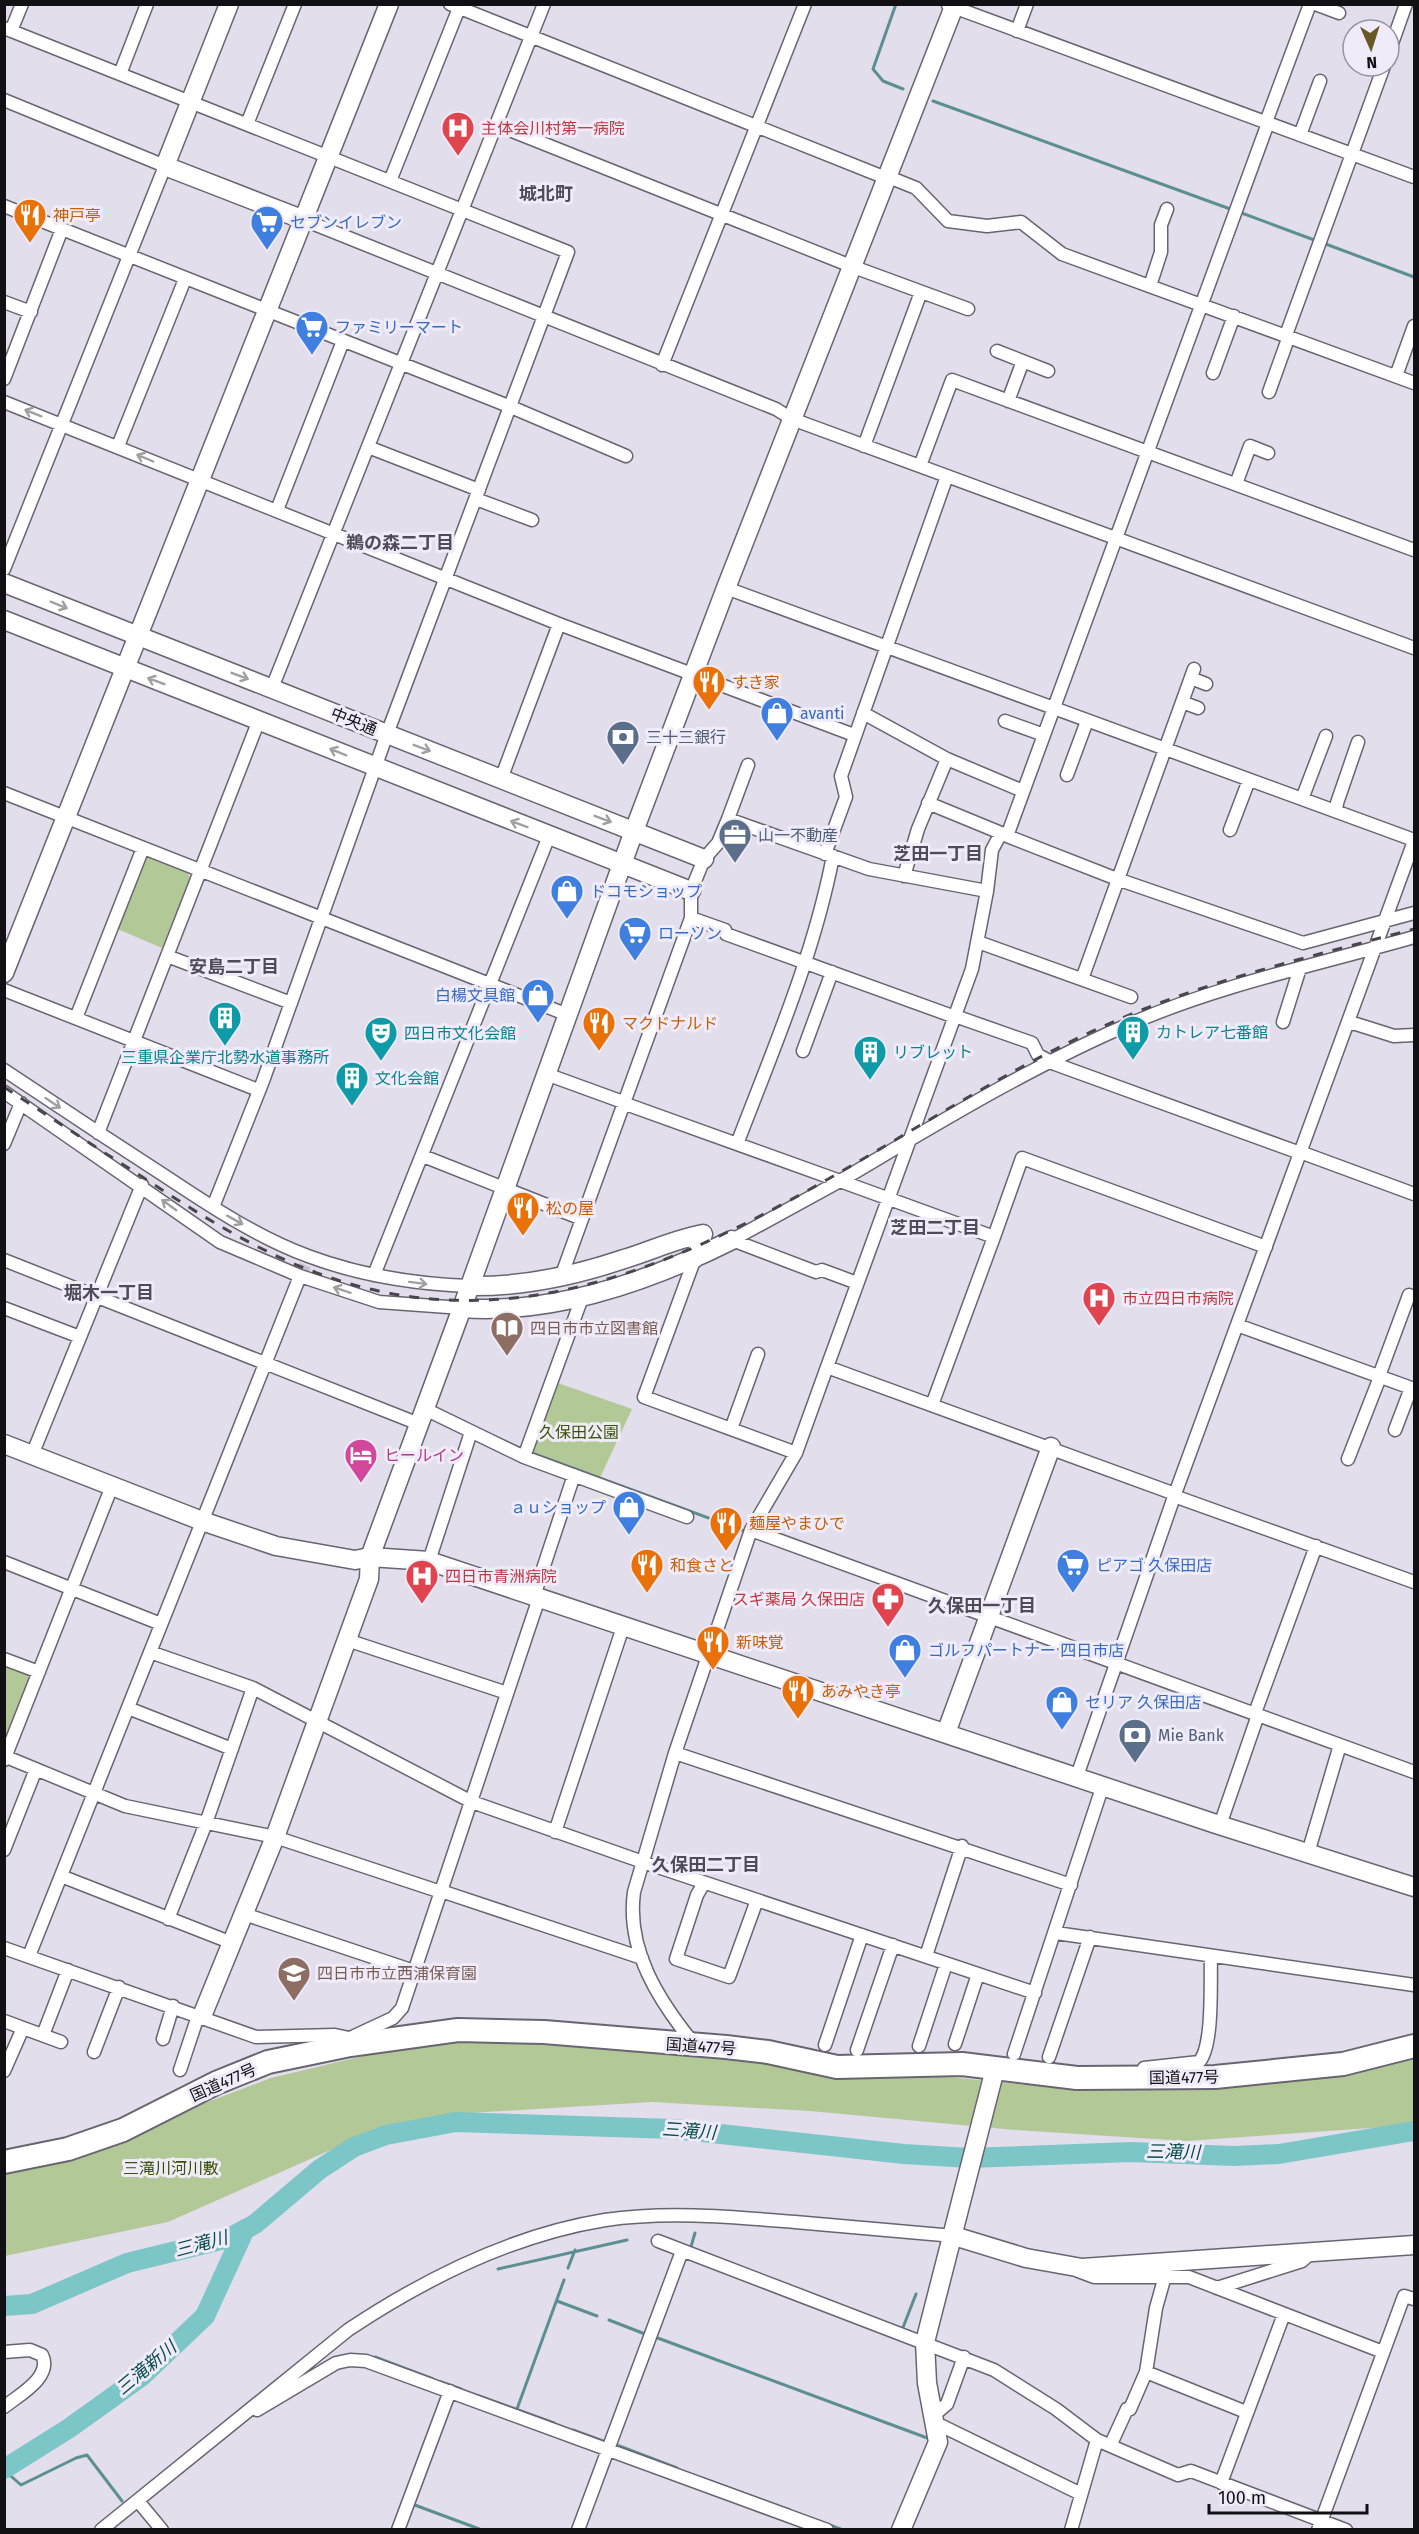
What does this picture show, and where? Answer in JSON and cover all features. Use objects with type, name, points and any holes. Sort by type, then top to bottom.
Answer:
[{"type":"highway","name":"国道477号","points":[[4,2162],[68,2149],[123,2130],[216,2083],[268,2062],[349,2042],[458,2030],[544,2032],[752,2049],[837,2067],[962,2064],[994,2074],[1077,2078],[1215,2077],[1344,2064],[1414,2046]]},
{"type":"street","points":[[22,4],[8,30],[568,252],[387,734],[291,1003],[213,1207]]},
{"type":"street","points":[[120,74],[147,4]]},
{"type":"street","points":[[4,569],[229,4]]},
{"type":"street","points":[[247,124],[295,4]]},
{"type":"street","points":[[4,973],[389,4]]},
{"type":"street","points":[[272,688],[544,4]]},
{"type":"street","points":[[662,365],[805,4]]},
{"type":"street","points":[[1017,31],[1027,4]]},
{"type":"street","points":[[695,2045],[666,2008],[642,1958],[635,1938],[632,1910],[643,1862],[675,1753],[751,1530],[795,1453],[955,1017],[972,969],[978,942],[992,850],[1004,834],[1054,710],[1267,123],[1313,4],[1339,13]]},
{"type":"street","points":[[390,181],[454,6],[916,188],[948,221],[987,226],[1021,222],[1062,254],[1414,383]]},
{"type":"street","points":[[180,2070],[196,2022],[202,2016],[275,1837],[318,1720],[369,1579],[370,1557],[634,831],[951,6],[1414,177]]},
{"type":"street","points":[[1269,392],[1380,78]]},
{"type":"street","points":[[1300,135],[1320,81]]},
{"type":"street","points":[[4,100],[776,409],[792,419],[1414,648]]},
{"type":"street","points":[[497,125],[851,266],[968,309]]},
{"type":"street","points":[[4,206],[511,407],[626,456]]},
{"type":"street","points":[[1150,286],[1161,252],[1161,225],[1167,209]]},
{"type":"street","points":[[4,379],[62,229]]},
{"type":"street","points":[[118,447],[185,279]]},
{"type":"street","points":[[864,446],[921,291]]},
{"type":"street","points":[[4,302],[31,312]]},
{"type":"street","points":[[1213,373],[1234,316]]},
{"type":"street","points":[[1396,376],[1414,326]]},
{"type":"street","points":[[277,510],[343,341]]},
{"type":"street","points":[[997,351],[1048,370]]},
{"type":"street","points":[[1008,401],[1023,361]]},
{"type":"street","points":[[921,466],[952,380],[1414,550]]},
{"type":"street","points":[[4,402],[559,624],[854,735]]},
{"type":"street","points":[[1236,484],[1250,446],[1268,453]]},
{"type":"street","points":[[368,447],[532,520]]},
{"type":"street","points":[[738,1144],[824,903],[829,855],[846,796],[841,776],[947,477]]},
{"type":"street","name":"中央通","points":[[4,583],[704,859]]},
{"type":"street","points":[[726,588],[1414,840],[1175,1495],[1077,1776]]},
{"type":"street","points":[[4,620],[691,891]]},
{"type":"street","points":[[501,779],[559,624]]},
{"type":"street","points":[[1082,980],[1192,673],[1206,684]]},
{"type":"street","points":[[1182,702],[1198,708]]},
{"type":"street","points":[[862,713],[947,759],[1023,791]]},
{"type":"street","points":[[98,1133],[259,720]]},
{"type":"street","points":[[1005,721],[1044,735]]},
{"type":"street","points":[[1067,775],[1087,721]]},
{"type":"street","points":[[1302,799],[1326,736]]},
{"type":"street","points":[[1336,812],[1337,802],[1358,742]]},
{"type":"street","points":[[904,876],[928,802],[947,759]]},
{"type":"street","points":[[561,1277],[691,918],[691,891],[704,859],[718,843],[748,765]]},
{"type":"street","points":[[1230,830],[1249,780]]},
{"type":"street","points":[[4,793],[568,1015]]},
{"type":"street","points":[[928,802],[1118,879],[1303,943],[1414,913]]},
{"type":"street","points":[[728,819],[869,869],[987,891]]},
{"type":"street","points":[[374,1275],[549,836]]},
{"type":"street","points":[[76,1018],[143,848]]},
{"type":"street","points":[[691,918],[725,930],[726,934],[1032,1043],[1038,1055],[1051,1062],[1414,1194]]},
{"type":"street","points":[[4,1092],[142,1185],[220,1242],[300,1276],[380,1302],[462,1308],[551,1302],[627,1284],[695,1258],[840,1181],[909,1140],[1051,1062],[1162,1011],[1211,993],[1414,937]]},
{"type":"street","points":[[978,942],[1131,997]]},
{"type":"street","points":[[167,956],[291,1003]]},
{"type":"street","points":[[1283,1022],[1300,968]]},
{"type":"street","points":[[803,1051],[832,972]]},
{"type":"street","points":[[4,990],[258,1090]]},
{"type":"street","points":[[1347,1024],[1356,1024],[1394,1036],[1414,1035]]},
{"type":"street","points":[[4,1070],[213,1207],[273,1242],[309,1257],[374,1275],[426,1284],[509,1285],[561,1277],[622,1260],[683,1238],[703,1234],[644,1397],[795,1453]]},
{"type":"street","points":[[546,1074],[994,1237]]},
{"type":"street","points":[[4,1144],[21,1103]]},
{"type":"street","points":[[423,1156],[582,1219]]},
{"type":"street","points":[[932,1405],[1022,1158],[1266,1247]]},
{"type":"street","points":[[33,1455],[142,1185]]},
{"type":"street","points":[[732,1240],[816,1272],[822,1270],[857,1283]]},
{"type":"street","points":[[4,1260],[264,1363],[471,1432],[574,1475],[687,1517]]},
{"type":"street","points":[[29,1956],[300,1276]]},
{"type":"street","points":[[525,1453],[583,1295]]},
{"type":"street","points":[[1348,1459],[1409,1295]]},
{"type":"street","points":[[4,1308],[80,1337]]},
{"type":"street","points":[[1237,1325],[1413,1389],[1395,1430]]},
{"type":"street","points":[[731,1429],[758,1354]]},
{"type":"street","points":[[827,1367],[1414,1582]]},
{"type":"street","points":[[429,1561],[471,1432]]},
{"type":"street","points":[[4,1444],[202,1521],[276,1546],[355,1560],[370,1557],[429,1561],[624,1624],[1220,1825],[1414,1887]]},
{"type":"street","points":[[946,1733],[1051,1448]]},
{"type":"street","points":[[5,1949],[202,2016],[256,2037],[336,2035],[349,2042],[399,2013],[472,1802],[574,1475]]},
{"type":"street","points":[[112,1486],[5,1758],[36,1768],[125,1806],[275,1837],[642,1958]]},
{"type":"street","points":[[751,1530],[1414,1772]]},
{"type":"street","points":[[1220,1825],[1256,1714],[1316,1546]]},
{"type":"street","points":[[4,1562],[161,1623]]},
{"type":"street","points":[[555,1832],[624,1624]]},
{"type":"street","points":[[347,1640],[507,1693]]},
{"type":"street","points":[[150,1652],[253,1688],[472,1802],[704,1883],[1035,1993]]},
{"type":"street","points":[[4,1659],[39,1672]]},
{"type":"street","points":[[168,1918],[206,1823],[253,1688]]},
{"type":"street","points":[[128,1708],[232,1749]]},
{"type":"street","points":[[1308,1852],[1340,1745]]},
{"type":"street","points":[[675,1753],[962,1846],[1071,1885]]},
{"type":"street","points":[[4,1850],[36,1768]]},
{"type":"street","points":[[1014,2054],[1103,1785]]},
{"type":"street","points":[[926,1956],[962,1846]]},
{"type":"street","points":[[61,1876],[232,1943]]},
{"type":"street","points":[[704,1883],[697,1894],[676,1959],[729,1977],[757,1900]]},
{"type":"street","points":[[244,1914],[414,1971]]},
{"type":"street","points":[[1056,1932],[1414,1985]]},
{"type":"street","points":[[825,2045],[862,1935]]},
{"type":"street","points":[[1049,2056],[1090,1937]]},
{"type":"street","points":[[857,2050],[893,1946]]},
{"type":"street","points":[[1118,2078],[1130,2070],[1199,2062],[1207,2039],[1211,1956]]},
{"type":"street","points":[[919,2046],[946,1964]]},
{"type":"street","points":[[43,2035],[68,1970]]},
{"type":"street","points":[[955,2043],[978,1974]]},
{"type":"street","points":[[94,2052],[119,1987]]},
{"type":"street","points":[[163,2039],[173,2006]]},
{"type":"street","points":[[4,2021],[61,2042]]},
{"type":"street","points":[[4,2071],[22,2028]]},
{"type":"street","points":[[1344,2064],[1414,2038]]},
{"type":"street","points":[[901,2529],[938,2442],[927,2383],[925,2343],[994,2074]]},
{"type":"street","points":[[101,2529],[242,2417],[322,2349],[382,2308],[456,2267],[551,2232],[604,2221],[678,2215],[956,2228],[1026,2258],[1082,2268],[1414,2245]]},
{"type":"street","points":[[658,2241],[964,2357],[1003,2375],[1097,2440],[1111,2444],[1178,2475],[1191,2471],[1319,2525],[1346,2529]]},
{"type":"street","points":[[578,2529],[682,2251]]},
{"type":"street","points":[[1217,2288],[1302,2261],[1313,2252]]},
{"type":"street","points":[[1068,2266],[1094,2277],[1183,2276],[1383,2352]]},
{"type":"street","points":[[1111,2444],[1146,2372],[1156,2308],[1165,2276]]},
{"type":"street","points":[[1319,2525],[1404,2296],[1414,2300]]},
{"type":"street","points":[[1221,2483],[1284,2314]]},
{"type":"street","points":[[4,2352],[35,2351],[42,2355],[45,2364],[42,2375],[4,2407]]},
{"type":"street","points":[[935,2420],[947,2404],[964,2357]]},
{"type":"street","points":[[242,2417],[277,2400],[336,2364],[350,2360],[366,2361],[827,2529]]},
{"type":"street","points":[[1146,2372],[1246,2412]]},
{"type":"street","points":[[398,2529],[450,2391]]},
{"type":"street","points":[[935,2420],[942,2426],[1081,2494]]},
{"type":"street","points":[[1071,2529],[1097,2440]]},
{"type":"street","points":[[138,2501],[162,2529]]},
{"type":"green space","points":[[149,857],[188,873],[190,878],[162,948],[115,928],[144,860]]},
{"type":"green space","name":"久保田公園","points":[[555,1382],[632,1409],[599,1480],[530,1455]]},
{"type":"green space","points":[[4,1664],[30,1674],[32,1679],[4,1746]]},
{"type":"green space","name":"三滝川河川敷","points":[[487,2040],[620,2051],[716,2055],[831,2075],[930,2075],[1038,2086],[1213,2088],[1371,2069],[1414,2059],[1414,2125],[1186,2141],[1015,2130],[810,2111],[652,2102],[470,2113],[335,2148],[168,2222],[5,2256],[4,2172],[181,2112],[271,2078],[388,2050]]},
{"type":"waterway","points":[[896,4],[873,69],[883,81],[903,89]]},
{"type":"waterway","points":[[933,101],[1233,210]]},
{"type":"waterway","points":[[1239,212],[1317,241]]},
{"type":"waterway","points":[[1323,243],[1414,277]]},
{"type":"waterway","points":[[496,1437],[522,1449]]},
{"type":"waterway","points":[[529,1452],[744,1531]]},
{"type":"waterway","name":"三滝川","points":[[4,2306],[32,2304],[127,2263],[229,2238],[255,2224],[320,2169],[354,2147],[386,2135],[456,2122],[674,2129],[904,2154],[969,2158],[1131,2152],[1234,2156],[1279,2154],[1414,2131]]},
{"type":"waterway","name":"三滝新川","points":[[4,2469],[68,2429],[142,2376],[205,2316],[245,2229]]},
{"type":"waterway","points":[[690,2250],[695,2233]]},
{"type":"waterway","points":[[498,2269],[627,2240]]},
{"type":"waterway","points":[[568,2268],[575,2250]]},
{"type":"waterway","points":[[517,2409],[564,2280]]},
{"type":"waterway","points":[[902,2330],[916,2294]]},
{"type":"waterway","points":[[557,2301],[597,2316]]},
{"type":"waterway","points":[[609,2320],[645,2334]]},
{"type":"waterway","points":[[655,2337],[930,2439]]},
{"type":"waterway","points":[[375,2357],[433,2379]]},
{"type":"waterway","points":[[441,2382],[461,2389]]},
{"type":"waterway","points":[[479,2396],[554,2423]]},
{"type":"waterway","points":[[573,2430],[603,2441]]},
{"type":"waterway","points":[[614,2444],[677,2468]]},
{"type":"waterway","points":[[4,2470],[21,2485],[76,2458],[87,2455],[122,2501]]},
{"type":"waterway","points":[[702,2478],[790,2510]]},
{"type":"waterway","points":[[412,2504],[482,2530]]},
{"type":"waterway","points":[[827,2524],[843,2530]]},
{"type":"tunnel","points":[[300,1276],[309,1257]]},
{"type":"railway","points":[[4,1087],[217,1224],[270,1253],[325,1276],[354,1285],[456,1300],[555,1292],[651,1265],[745,1224],[1015,1070],[1141,1010],[1257,971],[1414,929]]},
{"type":"place","name":"主体会川村第一病院","points":[[458,157]]},
{"type":"place","name":"神戸亭","points":[[30,244]]},
{"type":"place","name":"セブンイレブン","points":[[267,251]]},
{"type":"place","name":"ファミリーマート","points":[[312,356]]},
{"type":"place","name":"すき家","points":[[709,711]]},
{"type":"place","name":"avanti","points":[[777,742]]},
{"type":"place","name":"三十三銀行","points":[[623,766]]},
{"type":"place","name":"山一不動産","points":[[735,864]]},
{"type":"place","name":"ドコモショップ","points":[[567,920]]},
{"type":"place","name":"ローソン","points":[[635,962]]},
{"type":"place","name":"白楊文具館","points":[[538,1024]]},
{"type":"place","name":"三重県企業庁北勢水道事務所","points":[[225,1047]]},
{"type":"place","name":"マクドナルド","points":[[599,1052]]},
{"type":"place","name":"カトレア七番館","points":[[1133,1061]]},
{"type":"place","name":"四日市文化会館","points":[[381,1062]]},
{"type":"place","name":"リブレット","points":[[870,1081]]},
{"type":"place","name":"文化会館","points":[[352,1107]]},
{"type":"place","name":"松の屋","points":[[523,1237]]},
{"type":"place","name":"市立四日市病院","points":[[1099,1327]]},
{"type":"place","name":"四日市市立図書館","points":[[507,1357]]},
{"type":"place","name":"ヒールイン","points":[[361,1484]]},
{"type":"place","name":"ａｕショップ","points":[[629,1536]]},
{"type":"place","name":"麺屋やまひで","points":[[726,1552]]},
{"type":"place","name":"和食さと","points":[[647,1594]]},
{"type":"place","name":"ピアゴ 久保田店","points":[[1073,1594]]},
{"type":"place","name":"四日市青洲病院","points":[[422,1605]]},
{"type":"place","name":"スギ薬局 久保田店","points":[[888,1628]]},
{"type":"place","name":"新味覚","points":[[713,1671]]},
{"type":"place","name":"ゴルフパートナー 四日市店","points":[[905,1679]]},
{"type":"place","name":"あみやき亭","points":[[798,1720]]},
{"type":"place","name":"セリア 久保田店","points":[[1062,1731]]},
{"type":"place","name":"Mie Bank","points":[[1135,1764]]},
{"type":"place","name":"四日市市立西浦保育園","points":[[294,2002]]},
{"type":"district","name":"城北町","points":[[546,194]]},
{"type":"district","name":"鵜の森二丁目","points":[[400,543]]},
{"type":"district","name":"芝田一丁目","points":[[938,854]]},
{"type":"district","name":"安島二丁目","points":[[234,967]]},
{"type":"district","name":"芝田二丁目","points":[[935,1228]]},
{"type":"district","name":"堀木一丁目","points":[[109,1293]]},
{"type":"district","name":"久保田一丁目","points":[[982,1606]]},
{"type":"district","name":"久保田二丁目","points":[[706,1865]]}]
